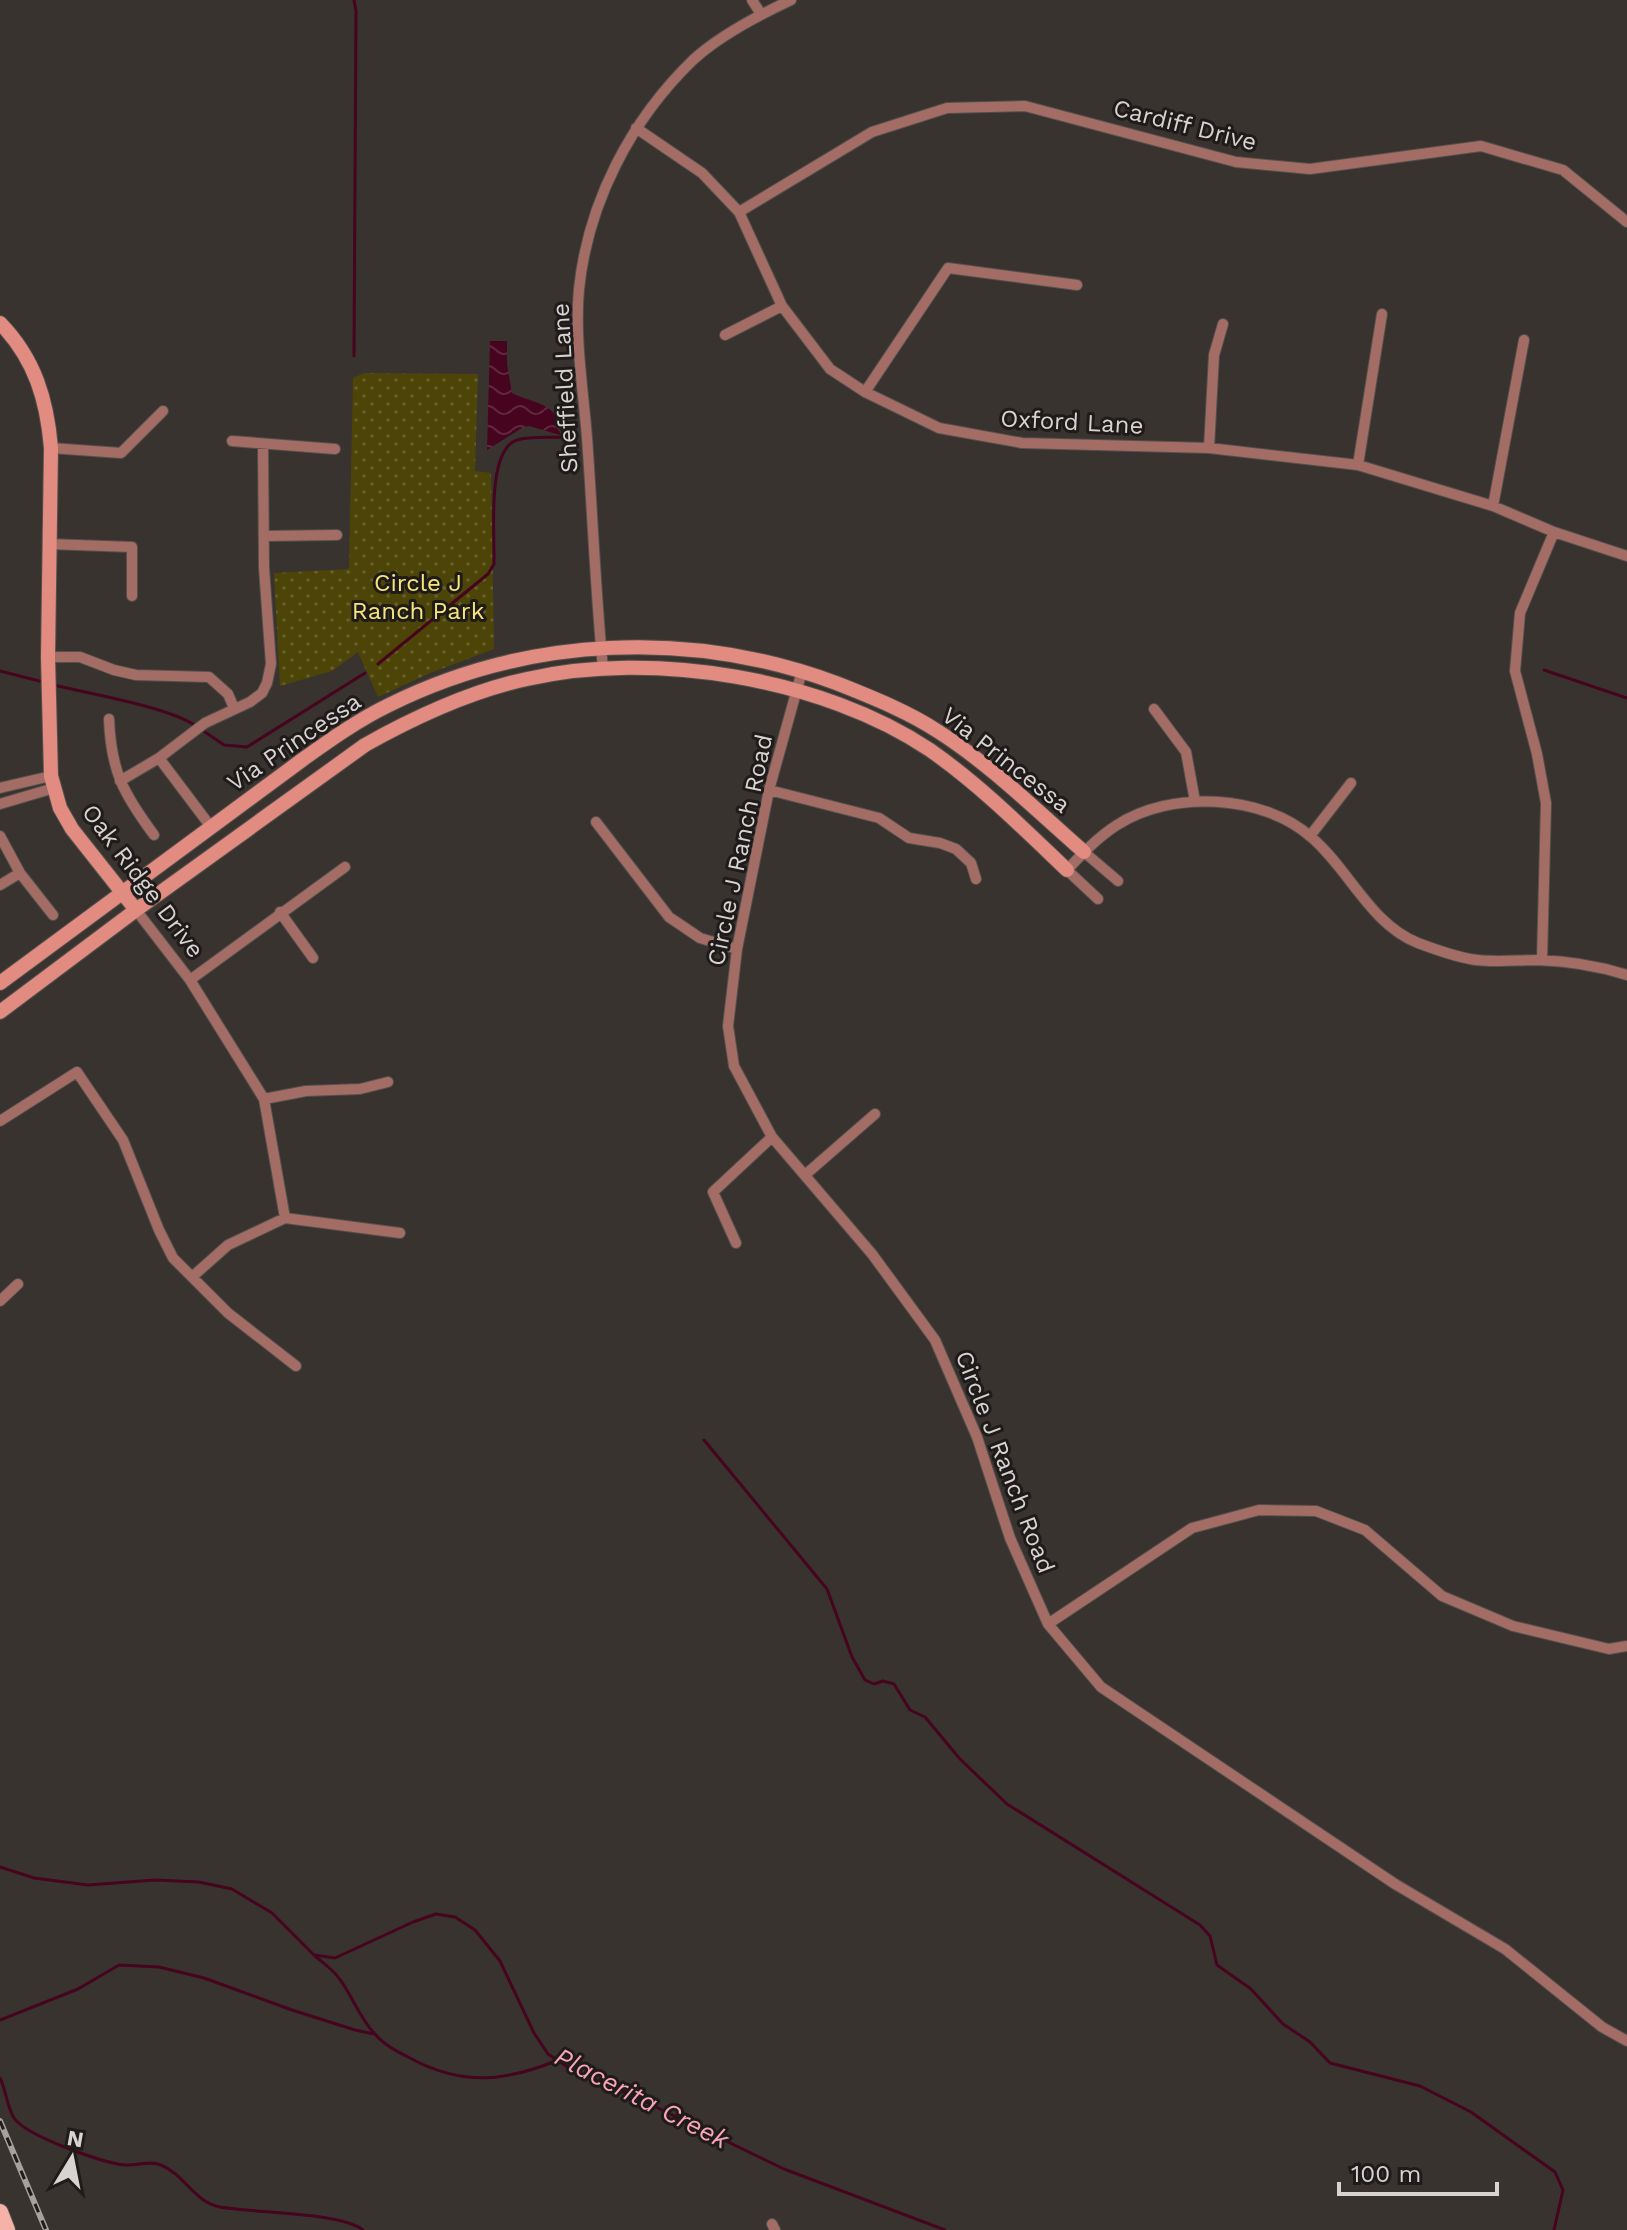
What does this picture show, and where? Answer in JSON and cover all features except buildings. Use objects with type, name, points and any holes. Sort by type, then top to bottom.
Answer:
[{"type":"main road","points":[[0,2212],[7,2230]]},
{"type":"street","points":[[752,0],[761,14]]},
{"type":"street","name":"Sheffield Lane","points":[[603,669],[580,349],[579,290],[588,238],[605,186],[636,128],[672,83],[696,58],[761,14],[791,0]]},
{"type":"street","name":"Cardiff Drive","points":[[739,212],[872,132],[947,108],[1025,106],[1236,162],[1310,169],[1481,146],[1563,170],[1627,222]]},
{"type":"street","name":"Oxford Lane","points":[[636,128],[702,173],[739,212],[782,306],[830,369],[865,392],[939,428],[1022,443],[1209,448],[1358,465],[1493,506],[1554,532],[1627,556]]},
{"type":"street","points":[[865,392],[948,268],[1077,285]]},
{"type":"street","points":[[725,335],[782,306]]},
{"type":"street","points":[[1358,465],[1382,314]]},
{"type":"street","name":"Oak Ridge Drive","points":[[0,323],[27,357],[37,378],[48,417],[51,448],[48,657],[52,782],[60,808],[72,829],[190,980],[264,1099],[285,1218]]},
{"type":"street","points":[[1209,448],[1214,355],[1223,324]]},
{"type":"street","points":[[1493,506],[1524,340]]},
{"type":"street","points":[[51,448],[121,453],[163,411]]},
{"type":"street","points":[[232,441],[335,449]]},
{"type":"street","points":[[120,781],[159,758],[205,723],[250,702],[262,693],[267,683],[271,664],[263,444]]},
{"type":"street","points":[[1542,960],[1546,803],[1537,754],[1515,671],[1520,613],[1554,532]]},
{"type":"street","points":[[264,536],[337,535]]},
{"type":"street","points":[[49,544],[132,547],[132,596]]},
{"type":"street","name":"Via Princessa","points":[[0,983],[345,730],[390,704],[504,663],[601,647],[722,652],[802,671],[903,711],[940,732],[999,777],[1118,881]]},
{"type":"street","points":[[48,657],[80,657],[136,675],[209,677],[228,694],[234,708]]},
{"type":"street","name":"Via Princessa","points":[[0,1012],[327,770],[401,725],[483,692],[528,678],[603,669],[660,667],[699,671],[796,691],[884,725],[929,750],[986,793],[1098,899]]},
{"type":"street","name":"Circle J Ranch Road","points":[[802,671],[769,790],[737,949],[728,1026],[734,1066],[772,1137],[872,1254],[935,1340],[977,1437],[1010,1538],[1048,1624],[1101,1687],[1395,1884],[1505,1949],[1602,2027],[1627,2041]]},
{"type":"street","points":[[1154,709],[1186,752],[1195,801]]},
{"type":"street","points":[[109,719],[110,750],[120,781],[129,802],[154,835]]},
{"type":"street","points":[[159,758],[211,827]]},
{"type":"street","points":[[0,788],[52,782]]},
{"type":"street","points":[[0,804],[52,782]]},
{"type":"street","points":[[1310,836],[1351,783]]},
{"type":"street","points":[[769,790],[879,818],[909,838],[956,849],[971,863],[976,879]]},
{"type":"street","points":[[1067,870],[1118,824],[1149,810],[1195,801],[1220,801],[1251,807],[1278,817],[1310,836],[1381,919],[1415,942],[1472,959],[1542,960],[1604,968],[1627,975]]},
{"type":"street","points":[[596,822],[669,917],[700,938],[737,949]]},
{"type":"street","points":[[0,836],[20,873],[53,915]]},
{"type":"street","points":[[190,980],[345,867]]},
{"type":"street","points":[[0,885],[20,873]]},
{"type":"street","points":[[280,912],[313,958]]},
{"type":"street","points":[[0,1121],[77,1072],[123,1140],[173,1258],[228,1313],[296,1366]]},
{"type":"street","points":[[264,1099],[306,1091],[360,1089],[388,1082]]},
{"type":"street","points":[[805,1175],[875,1114]]},
{"type":"street","points":[[736,1243],[713,1192],[772,1137]]},
{"type":"street","points":[[192,1277],[228,1245],[285,1218],[400,1233]]},
{"type":"street","points":[[0,1301],[18,1284]]},
{"type":"street","points":[[1048,1624],[1192,1528],[1259,1510],[1316,1511],[1365,1530],[1442,1596],[1513,1626],[1609,1649],[1627,1646]]},
{"type":"green space","name":"Circle J Ranch Park","points":[[364,373],[478,374],[475,471],[491,473],[494,649],[378,697],[358,652],[332,671],[280,686],[274,573],[349,569],[353,378]]},
{"type":"water","points":[[490,341],[507,341],[512,393],[551,410],[559,424],[560,435],[529,426],[487,450]]},
{"type":"waterway","points":[[354,0],[354,356]]},
{"type":"waterway","points":[[378,664],[488,574],[494,564],[496,476],[507,447],[522,439],[561,437]]},
{"type":"waterway","points":[[1544,670],[1627,698]]},
{"type":"waterway","points":[[0,671],[43,682]]},
{"type":"waterway","points":[[202,730],[224,745],[247,747],[365,673]]},
{"type":"waterway","points":[[54,685],[149,707],[196,726]]},
{"type":"waterway","points":[[704,1440],[827,1589],[852,1657],[865,1680],[874,1684],[883,1681],[894,1684],[910,1710],[925,1717],[960,1759],[1007,1804],[1200,1925],[1210,1936],[1217,1965],[1251,1989],[1283,2024],[1310,2042],[1330,2063],[1420,2086],[1471,2112],[1555,2172],[1563,2190],[1554,2230]]},
{"type":"waterway","name":"Placerita Creek","points":[[0,1867],[34,1878],[88,1885],[155,1880],[199,1882],[232,1889],[272,1913],[314,1955],[335,1958],[436,1914],[455,1917],[475,1930],[500,1961],[534,2033],[548,2054],[577,2073],[627,2093],[784,2169],[945,2230]]},
{"type":"waterway","points":[[315,1956],[338,1977],[364,2021],[379,2038],[396,2051],[429,2067],[465,2077],[483,2078],[520,2073],[558,2060]]},
{"type":"waterway","points":[[0,2020],[78,1989],[119,1965],[159,1967],[204,1978],[292,2010],[374,2034]]},
{"type":"waterway","points":[[0,2078],[14,2118],[33,2133],[66,2148],[114,2163],[161,2165],[177,2175],[203,2200],[220,2207],[317,2216],[352,2224],[363,2230]]},
{"type":"railway","points":[[0,2121],[46,2230]]}]
